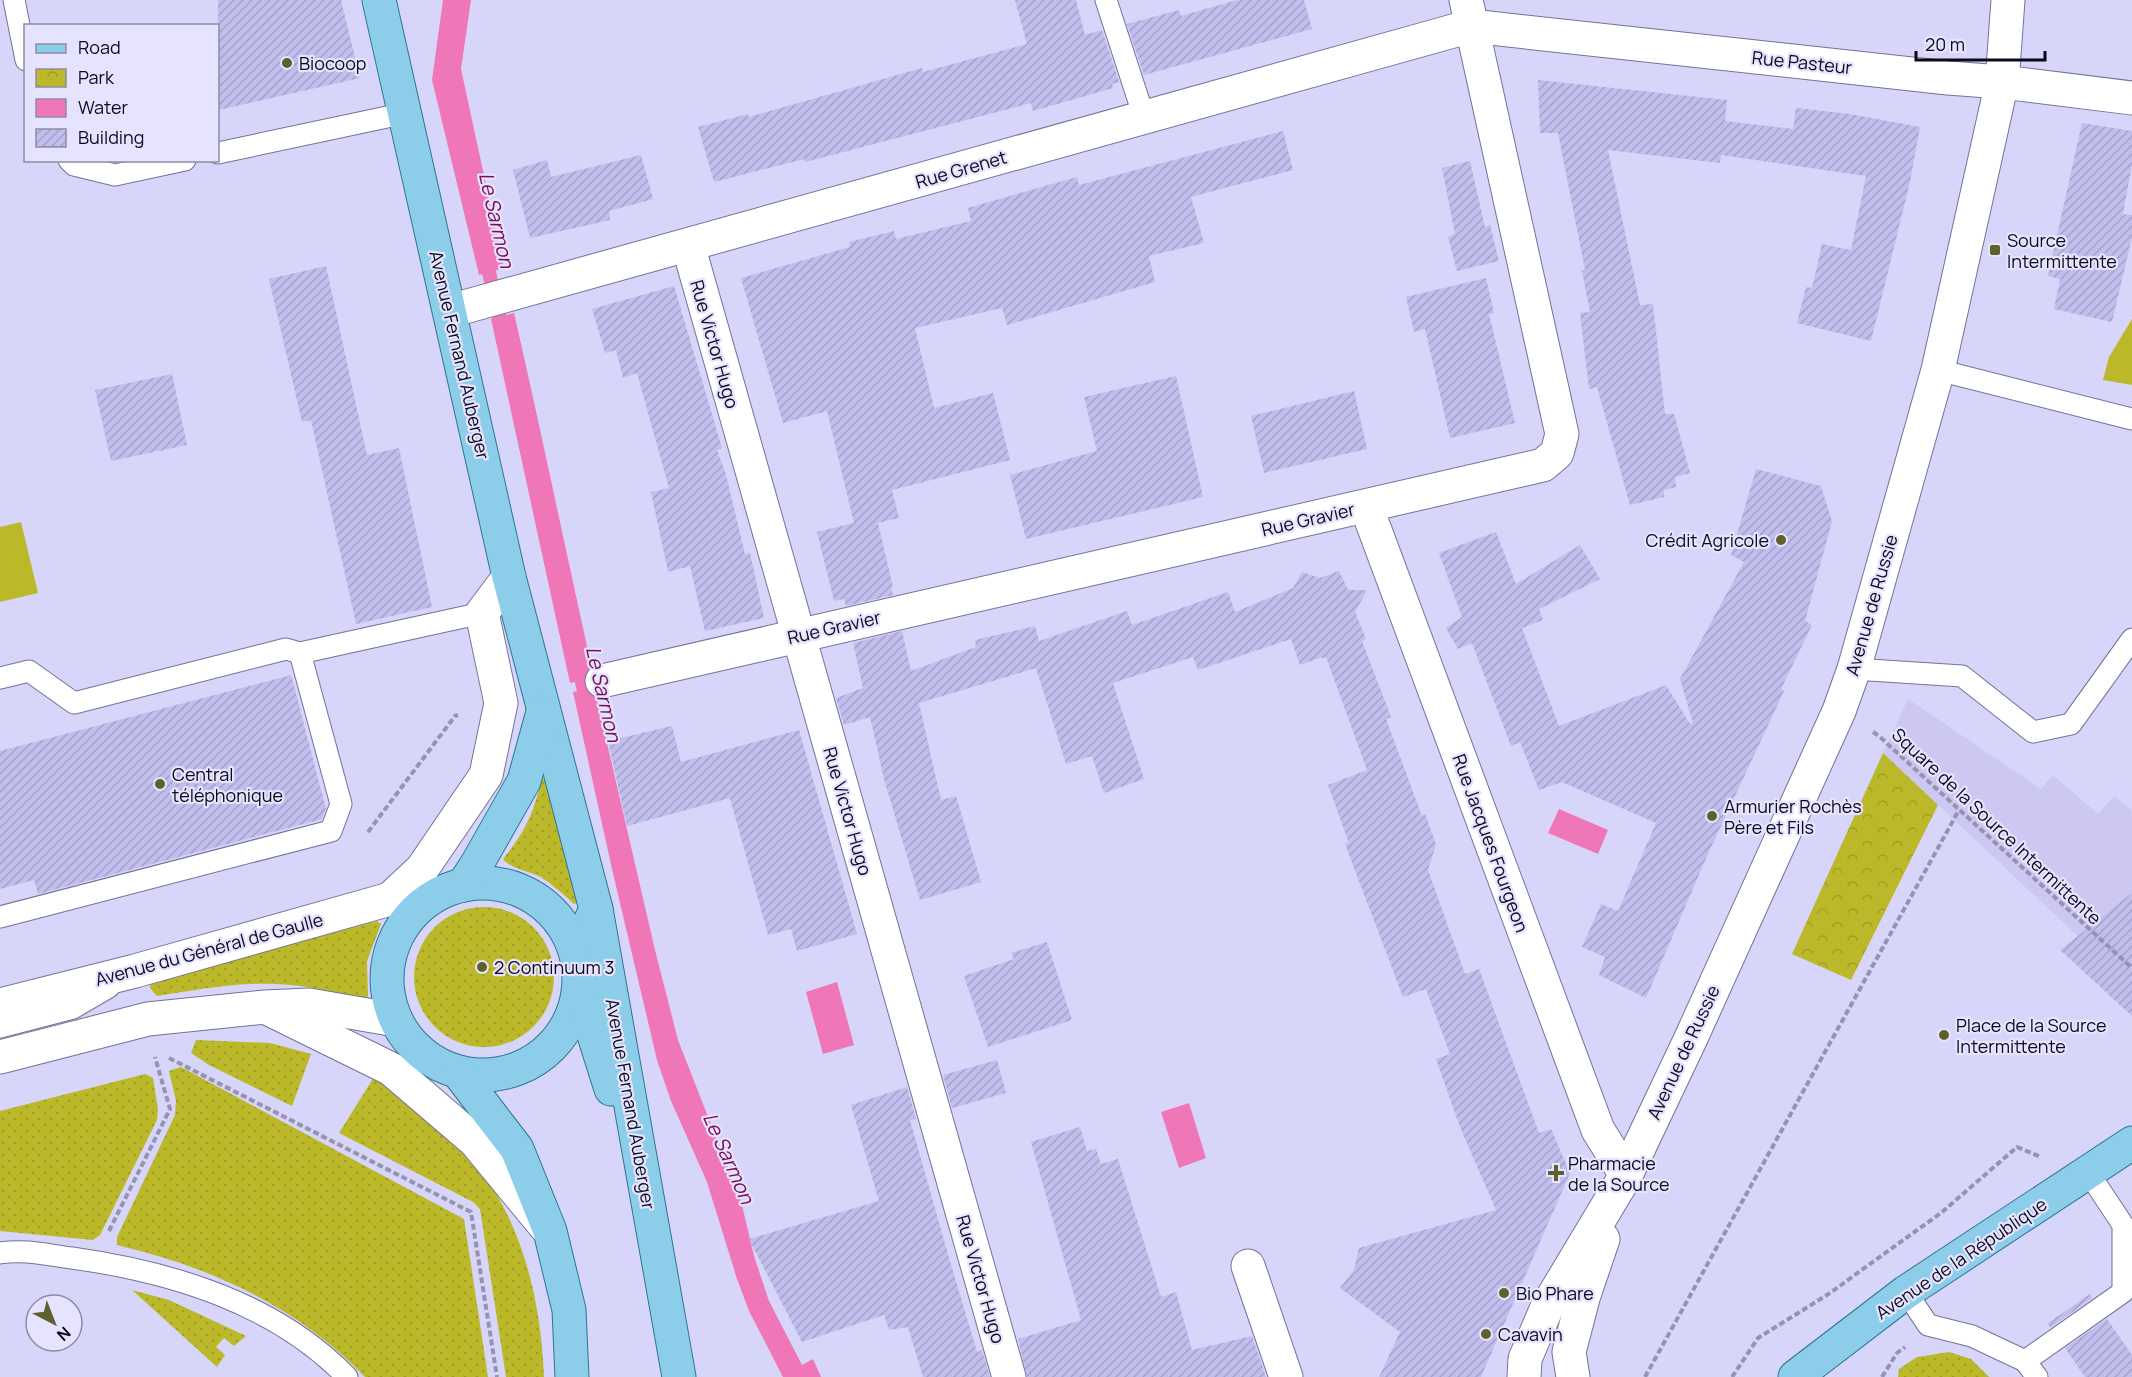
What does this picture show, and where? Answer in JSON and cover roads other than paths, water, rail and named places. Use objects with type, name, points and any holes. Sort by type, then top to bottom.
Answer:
[{"type":"main road","name":"Avenue Fernand Auberger","points":[[379,0],[509,577],[596,909],[679,1377]]},
{"type":"main road","name":"Avenue Fernand Auberger","points":[[464,884],[524,781],[543,710]]},
{"type":"main road","points":[[492,882],[520,890],[544,904],[564,925],[576,951],[579,969],[579,987],[571,1020],[551,1047],[524,1066],[492,1075],[458,1072],[432,1061],[411,1044],[396,1020],[387,990],[388,960],[399,931],[404,903],[464,884],[492,882]]},
{"type":"main road","points":[[576,951],[596,909]]},
{"type":"main road","name":"Avenue Fernand Auberger","points":[[579,987],[654,1228]]},
{"type":"main road","points":[[458,1072],[517,1149],[550,1231],[569,1310],[572,1377]]},
{"type":"main road","name":"Avenue de la République","points":[[1795,1377],[1906,1292],[2132,1143]]},
{"type":"street","name":"Avenue de Russie","points":[[1524,1377],[1525,1359],[1548,1305],[1626,1174],[1691,1038],[1839,711],[1854,669],[1938,369],[2002,82],[2008,0]]},
{"type":"street","name":"Rue Grenet","points":[[450,311],[1144,117],[1469,13]]},
{"type":"street","name":"Rue Pasteur","points":[[1469,13],[1948,78],[2002,82],[2132,98]]},
{"type":"street","name":"Rue Gravier","points":[[602,681],[1543,465],[1557,453],[1562,434],[1469,13]]},
{"type":"street","name":"Rue Victor Hugo","points":[[688,245],[1009,1377]]},
{"type":"street","name":"Rue Jacques Fourgeon","points":[[1366,506],[1598,1130],[1626,1174]]},
{"type":"street","points":[[404,903],[422,869],[486,775],[501,704],[482,613],[509,577]]},
{"type":"street","name":"Avenue du Général de Gaulle","points":[[0,1005],[404,903]]},
{"type":"street","points":[[0,1057],[148,1019],[265,1007],[309,1005],[396,1020]]},
{"type":"street","points":[[265,1007],[391,1069],[475,1141],[550,1231]]},
{"type":"street","name":"Avenue de Russie","points":[[1573,1377],[1569,1352],[1580,1309],[1626,1174]]},
{"type":"street","points":[[1248,1266],[1286,1377]]},
{"type":"lane","points":[[14,0],[24,50]]},
{"type":"lane","points":[[1106,0],[1144,117]]},
{"type":"lane","points":[[219,153],[406,113]]},
{"type":"lane","points":[[71,162],[74,165],[115,176],[175,162]]},
{"type":"lane","points":[[1938,369],[2132,419]]},
{"type":"lane","points":[[0,678],[29,671],[74,703],[286,649],[300,653],[482,613]]},
{"type":"lane","points":[[1854,669],[1962,676],[2033,732],[2071,724],[2132,639]]},
{"type":"lane","points":[[0,917],[331,831],[341,804],[300,653]]},
{"type":"lane","points":[[0,1027],[73,1008],[135,971]]},
{"type":"lane","points":[[1906,1292],[1928,1324],[1972,1336],[2031,1369],[2123,1292],[2123,1226],[2088,1172]]},
{"type":"lane","points":[[0,1253],[16,1250],[94,1261],[195,1285],[246,1306],[291,1331],[333,1362],[347,1377]]},
{"type":"water","points":[[443,0],[471,0],[461,69],[504,268],[479,275],[432,80]]},
{"type":"water","points":[[514,313],[594,678],[570,683],[491,319]]},
{"type":"water","points":[[594,687],[678,1040],[741,1201],[754,1256],[769,1301],[802,1365],[813,1359],[821,1377],[783,1377],[749,1311],[707,1182],[671,1101],[657,1060],[573,692]]},
{"type":"water","points":[[1559,809],[1608,830],[1598,854],[1548,833]]},
{"type":"water","points":[[837,982],[854,1045],[823,1054],[806,992]]},
{"type":"water","points":[[1189,1103],[1206,1158],[1179,1168],[1161,1112]]},
{"type":"waterway","name":"Le Sarmon","points":[[485,255],[503,333]]},
{"type":"waterway","name":"Le Sarmon","points":[[578,665],[588,708]]},
{"type":"place","name":"Biocoop","points":[[287,63]]},
{"type":"place","name":"Source Intermittente","points":[[1995,250]]},
{"type":"place","name":"Crédit Agricole","points":[[1781,540]]},
{"type":"place","name":"Central téléphonique","points":[[160,784]]},
{"type":"place","name":"Armurier Rochès Père et Fils","points":[[1712,816]]},
{"type":"place","name":"2 Continuum 3","points":[[482,967]]},
{"type":"place","name":"Place de la Source Intermittente","points":[[1944,1035]]},
{"type":"place","name":"Pharmacie de la Source","points":[[1556,1173]]},
{"type":"place","name":"Bio Phare","points":[[1504,1293]]},
{"type":"place","name":"Cavavin","points":[[1486,1334]]}]
